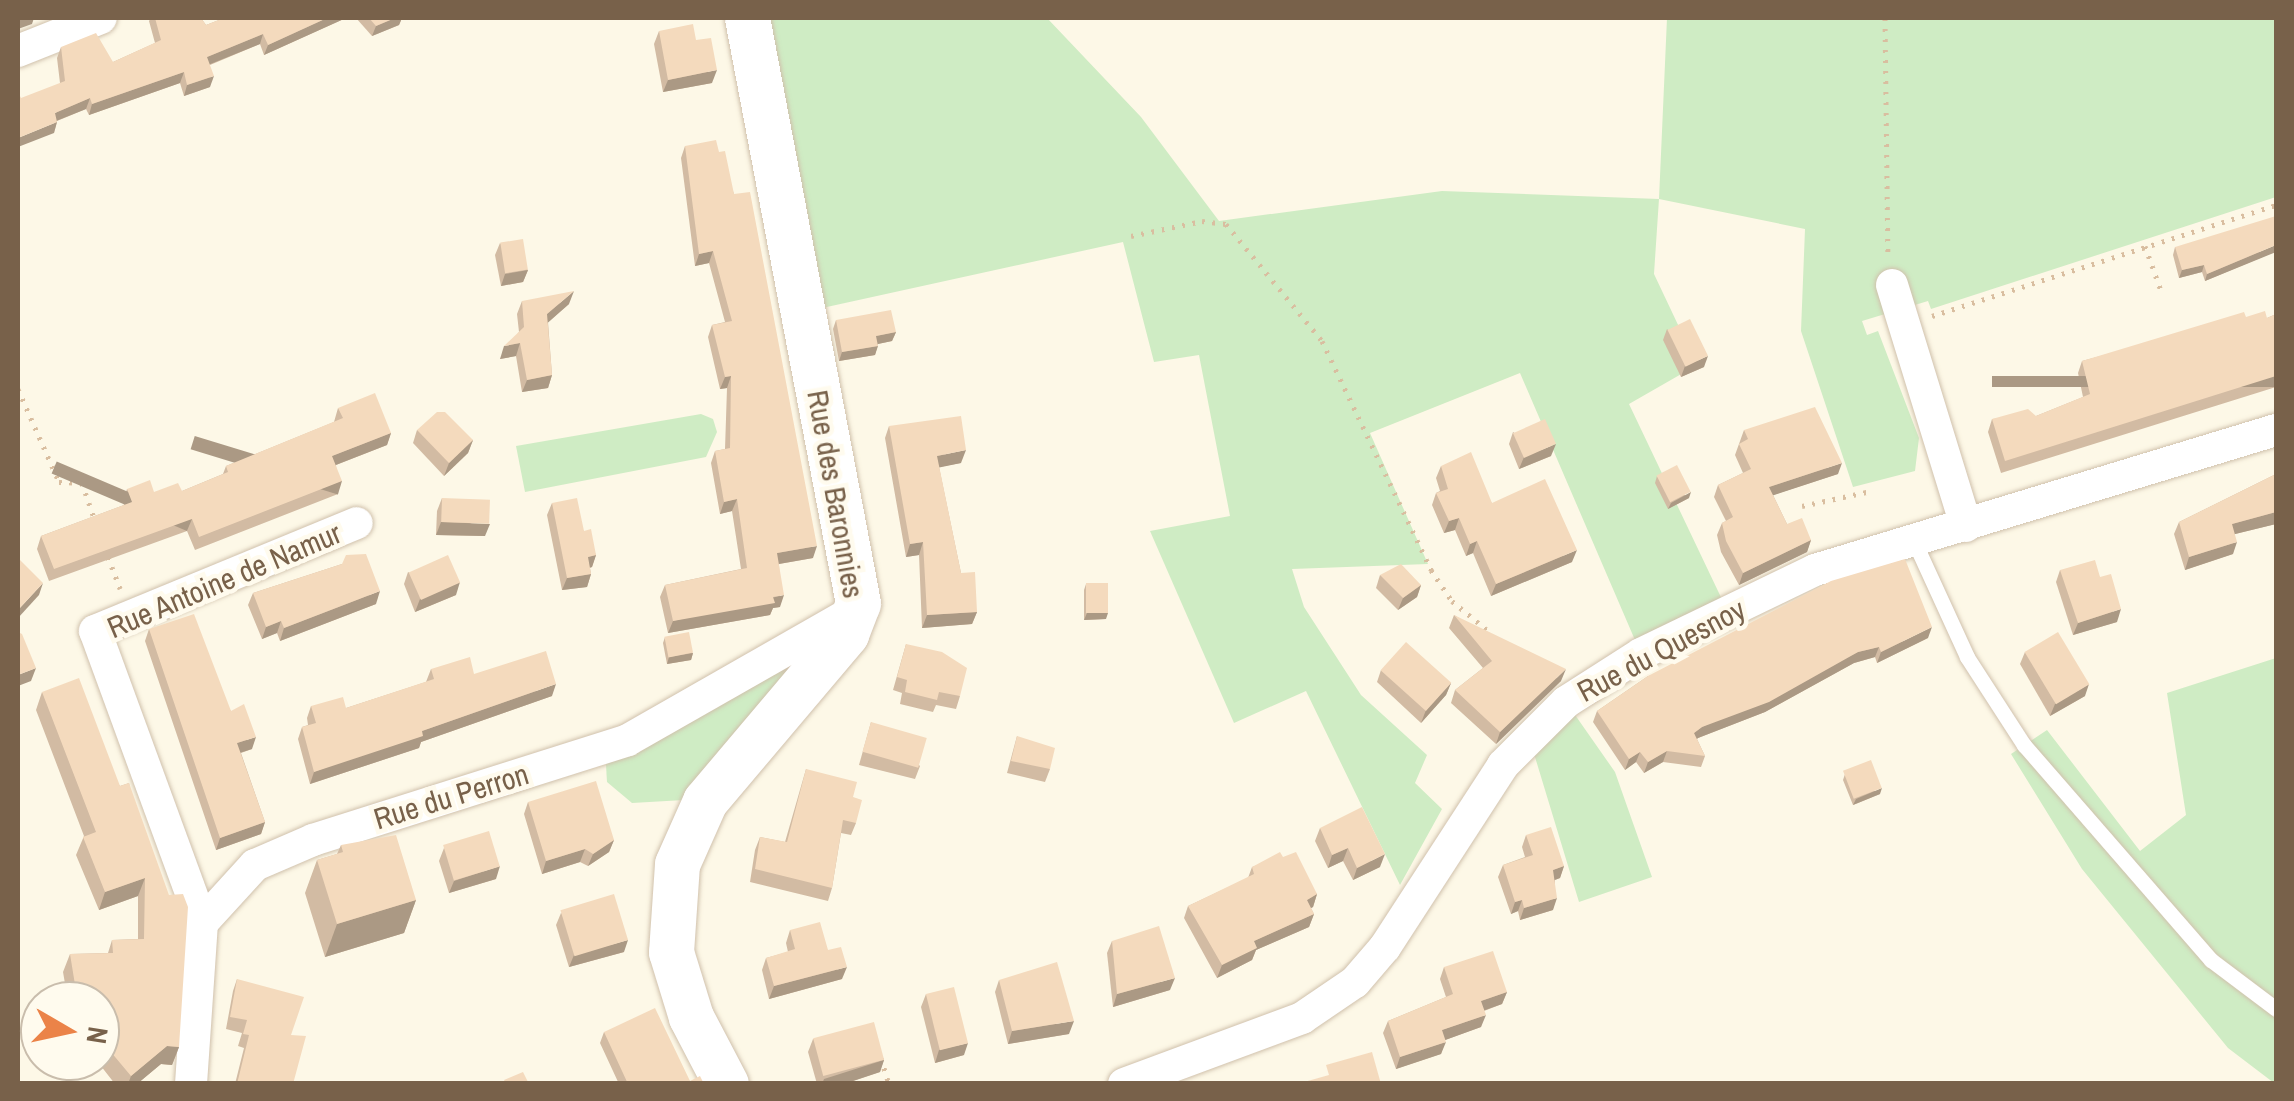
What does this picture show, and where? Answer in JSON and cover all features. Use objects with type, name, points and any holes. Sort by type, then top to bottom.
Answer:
[{"type":"street","points":[[18,51],[102,18]]},
{"type":"street","name":"Rue des Baronnies","points":[[726,1084],[690,1017],[672,952],[677,864],[705,800],[846,634],[856,610],[858,590],[747,18]]},
{"type":"street","points":[[1892,286],[1966,526]]},
{"type":"street","name":"Rue du Quesnoy","points":[[1124,1084],[1302,1018],[1355,982],[1386,948],[1503,765],[1543,722],[1598,680],[1815,570],[2276,430]]},
{"type":"street","name":"Rue Antoine de Namur","points":[[202,922],[95,631],[358,523]]},
{"type":"street","name":"Rue du Perron","points":[[202,922],[219,898],[275,856],[628,740],[856,610]]},
{"type":"street","points":[[191,1084],[202,922]]},
{"type":"lane","points":[[1914,541],[1966,656],[2036,760],[2211,960],[2276,1009]]},
{"type":"path","points":[[1884,18],[1884,236],[1892,286]]},
{"type":"path","points":[[1910,343],[1926,318],[2276,206]]},
{"type":"path","points":[[1130,236],[1202,222],[1226,224],[1322,341],[1417,541],[1452,601],[1506,642]]},
{"type":"path","points":[[2145,246],[2160,288]]},
{"type":"path","points":[[18,389],[58,482],[82,483],[100,533]]},
{"type":"path","points":[[1802,506],[1867,492]]},
{"type":"path","points":[[106,550],[130,616]]},
{"type":"path","points":[[879,1050],[890,1084]]},
{"type":"green space","points":[[747,18],[1047,18],[1141,117],[1219,221],[1442,191],[1659,199],[1654,274],[1697,365],[1629,404],[1728,612],[1641,654],[1520,373],[1370,433],[1428,564],[1292,569],[1304,607],[1361,695],[1427,755],[1415,783],[1442,809],[1400,885],[1306,691],[1234,723],[1150,531],[1230,516],[1199,355],[1154,362],[1123,242],[804,312]]},
{"type":"green space","points":[[1667,18],[2276,18],[2276,197],[1931,309],[1928,301],[1862,321],[1867,335],[1878,331],[1919,438],[1915,471],[1853,487],[1801,331],[1805,229],[1659,199]]},
{"type":"green space","points":[[701,414],[713,419],[717,432],[706,457],[525,492],[516,446]]},
{"type":"green space","points":[[804,655],[684,800],[632,803],[607,782],[605,748]]},
{"type":"green space","points":[[2276,658],[2274,1083],[2228,1048],[2082,869],[2011,754],[2047,730],[2140,851],[2186,815],[2167,693]]},
{"type":"green space","points":[[1566,702],[1615,772],[1652,877],[1579,902],[1535,757],[1523,743]]},
{"type":"building","points":[[155,18],[201,18],[206,25],[224,18],[327,18],[268,45],[263,34],[207,57],[214,76],[187,85],[184,72],[92,104],[90,98],[55,113],[57,122],[18,138],[18,92],[21,98],[65,81],[61,47],[96,33],[113,62],[161,40]]},
{"type":"building","points":[[369,18],[395,18],[376,26]]},
{"type":"building","points":[[693,24],[696,40],[711,38],[717,70],[668,80],[659,31]]},
{"type":"building","points":[[716,140],[719,152],[725,151],[734,194],[750,192],[817,546],[777,553],[784,595],[773,597],[775,603],[673,621],[665,585],[747,568],[737,499],[724,502],[715,451],[730,448],[731,376],[725,377],[712,325],[732,321],[713,251],[699,254],[685,146]]},
{"type":"building","points":[[2276,216],[2276,245],[2207,274],[2204,265],[2182,270],[2175,247]]},
{"type":"building","points":[[523,239],[528,270],[505,273],[500,243]]},
{"type":"building","points":[[574,291],[547,314],[552,375],[527,380],[520,343],[504,346],[524,327],[522,301]]},
{"type":"building","points":[[891,310],[896,332],[876,336],[878,346],[842,352],[836,320]]},
{"type":"building","points":[[2265,311],[2267,318],[2276,314],[2276,376],[2005,461],[1992,419],[2028,409],[2036,416],[2090,394],[2082,361],[2244,312],[2246,317]]},
{"type":"building","points":[[1690,319],[1708,356],[1686,367],[1668,330]]},
{"type":"building","points":[[375,393],[391,433],[332,456],[342,481],[199,537],[192,519],[54,569],[41,536],[132,502],[127,489],[150,480],[154,492],[178,483],[182,491],[228,472],[226,466],[343,418],[338,408]]},
{"type":"building","points":[[1815,407],[1842,463],[1769,487],[1787,524],[1802,518],[1811,540],[1743,573],[1726,541],[1722,523],[1733,517],[1718,485],[1751,469],[1739,444],[1748,439],[1744,430]]},
{"type":"building","points":[[437,412],[445,412],[473,440],[449,463],[417,430]]},
{"type":"building","points":[[961,416],[966,450],[937,456],[961,573],[975,572],[977,612],[927,615],[923,542],[910,544],[889,426]]},
{"type":"building","points":[[1545,419],[1556,444],[1524,458],[1513,433]]},
{"type":"building","points":[[1471,452],[1492,503],[1545,479],[1577,550],[1496,584],[1477,541],[1470,544],[1459,518],[1449,521],[1436,493],[1448,489],[1441,466]]},
{"type":"building","points":[[1677,465],[1691,492],[1670,502],[1657,475]]},
{"type":"building","points":[[2276,474],[2276,512],[2232,524],[2237,542],[2189,557],[2179,522]]},
{"type":"building","points":[[442,498],[490,500],[489,524],[441,522]]},
{"type":"building","points":[[577,498],[584,531],[591,529],[596,555],[588,557],[591,574],[567,578],[552,503]]},
{"type":"building","points":[[366,554],[380,591],[284,628],[281,621],[266,627],[253,593],[342,564],[346,555]]},
{"type":"building","points":[[448,555],[460,582],[421,600],[409,572]]},
{"type":"building","points":[[18,558],[43,583],[18,610]]},
{"type":"building","points":[[1905,559],[1932,627],[1881,652],[1879,647],[1858,652],[1769,702],[1702,727],[1694,733],[1705,756],[1667,751],[1648,762],[1640,752],[1629,759],[1597,711],[1648,676],[1831,581]]},
{"type":"building","points":[[2095,560],[2100,577],[2111,574],[2121,609],[2078,623],[2060,570]]},
{"type":"building","points":[[1401,564],[1421,585],[1403,598],[1380,575]]},
{"type":"building","points":[[1086,583],[1108,583],[1108,613],[1086,613]]},
{"type":"building","points":[[194,614],[231,711],[244,704],[256,737],[237,743],[265,822],[220,838],[149,629]]},
{"type":"building","points":[[1454,615],[1566,669],[1500,732],[1455,690],[1492,661]]},
{"type":"building","points":[[18,632],[36,668],[18,675]]},
{"type":"building","points":[[689,632],[693,653],[668,657],[664,637]]},
{"type":"building","points":[[2058,632],[2089,684],[2056,704],[2025,652]]},
{"type":"building","points":[[1406,642],[1451,683],[1426,711],[1381,670]]},
{"type":"building","points":[[906,644],[942,652],[967,668],[960,696],[939,692],[937,700],[905,692],[907,680],[897,677]]},
{"type":"building","points":[[546,651],[556,684],[422,731],[423,736],[314,772],[302,727],[316,723],[311,706],[343,697],[346,708],[434,679],[431,669],[470,657],[474,674]]},
{"type":"building","points":[[79,678],[120,786],[129,783],[169,895],[183,894],[188,907],[179,1047],[167,1046],[131,1076],[120,1063],[120,981],[74,981],[70,954],[113,953],[112,940],[144,939],[145,878],[105,892],[83,837],[96,832],[42,692]]},
{"type":"building","points":[[871,722],[927,738],[918,768],[862,752]]},
{"type":"building","points":[[1017,736],[1055,748],[1050,769],[1011,761]]},
{"type":"building","points":[[1871,760],[1882,788],[1854,799],[1843,771]]},
{"type":"building","points":[[806,769],[857,782],[853,797],[862,800],[856,823],[843,820],[832,888],[755,869],[760,837],[787,842]]},
{"type":"building","points":[[596,781],[614,840],[593,854],[585,849],[546,861],[528,802]]},
{"type":"building","points":[[1362,807],[1385,854],[1357,868],[1348,848],[1332,855],[1320,828]]},
{"type":"building","points":[[1551,827],[1564,866],[1553,870],[1557,898],[1524,908],[1522,900],[1515,902],[1503,865],[1533,855],[1526,835]]},
{"type":"building","points":[[489,831],[500,866],[454,880],[443,845]]},
{"type":"building","points":[[396,835],[416,900],[337,924],[317,860],[343,852],[341,845]]},
{"type":"building","points":[[1280,852],[1283,857],[1296,852],[1317,894],[1307,900],[1314,914],[1254,941],[1257,948],[1222,965],[1188,906],[1254,874],[1252,867]]},
{"type":"building","points":[[614,894],[628,940],[574,956],[560,910]]},
{"type":"building","points":[[820,922],[828,950],[841,947],[847,967],[774,986],[766,958],[795,949],[790,930]]},
{"type":"building","points":[[1159,926],[1175,978],[1117,994],[1112,941]]},
{"type":"building","points":[[1493,951],[1507,992],[1481,1001],[1486,1015],[1442,1030],[1446,1042],[1400,1057],[1388,1021],[1453,994],[1444,967]]},
{"type":"building","points":[[1057,962],[1074,1021],[1012,1031],[999,980]]},
{"type":"building","points":[[237,979],[304,997],[291,1035],[306,1036],[293,1084],[237,1084],[249,1035],[243,1034],[247,1020],[230,1017]]},
{"type":"building","points":[[954,987],[968,1043],[940,1050],[926,994]]},
{"type":"building","points":[[655,1008],[690,1081],[700,1076],[704,1084],[628,1084],[604,1032]]},
{"type":"building","points":[[874,1022],[884,1060],[823,1076],[813,1038]]},
{"type":"building","points":[[1372,1052],[1381,1084],[1297,1084],[1329,1075],[1326,1065]]},
{"type":"building","points":[[523,1072],[529,1084],[506,1084],[504,1080]]}]
